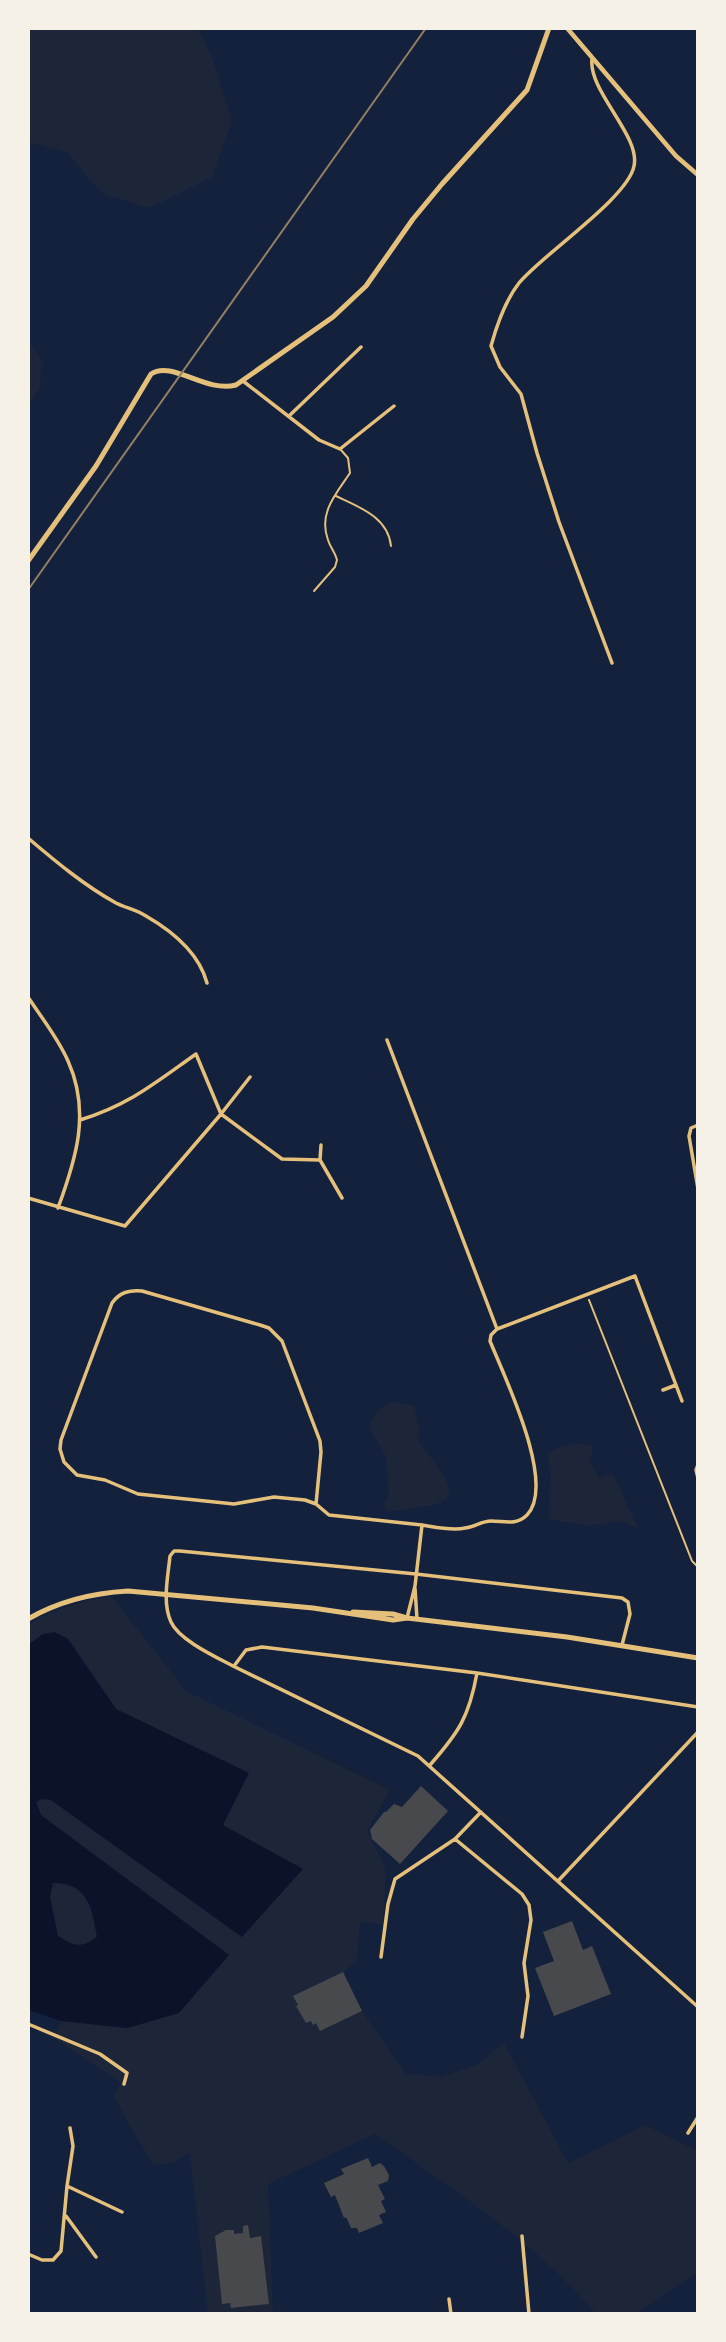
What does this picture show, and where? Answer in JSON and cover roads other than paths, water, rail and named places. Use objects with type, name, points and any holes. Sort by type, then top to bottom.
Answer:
[{"type":"main road","points":[[28,561],[96,466],[146,380],[155,370],[168,369],[217,387],[243,381],[333,317],[366,286],[413,219],[527,90],[549,28]]},
{"type":"main road","points":[[28,1619],[87,1595],[128,1591],[167,1593],[393,1620],[407,1618],[554,1635],[698,1658]]},
{"type":"street","points":[[567,28],[676,156],[698,175]]},
{"type":"street","points":[[592,59],[594,76],[632,149],[635,162],[633,171],[628,180],[585,225],[539,263],[519,284],[505,306],[491,346],[500,367],[521,394],[527,409],[537,453],[559,522],[612,663]]},
{"type":"street","points":[[289,416],[361,347]]},
{"type":"street","points":[[243,381],[319,440],[340,449],[394,406]]},
{"type":"street","points":[[28,838],[50,858],[116,903],[145,915],[182,941],[203,972],[207,983]]},
{"type":"street","points":[[28,996],[69,1062],[75,1079],[80,1120],[79,1144],[58,1208]]},
{"type":"street","points":[[387,1040],[497,1329]]},
{"type":"street","points":[[80,1120],[110,1111],[128,1102],[196,1054],[221,1114],[282,1159],[320,1160]]},
{"type":"street","points":[[28,1198],[125,1226],[250,1077]]},
{"type":"street","points":[[698,1125],[691,1128],[689,1136],[698,1189]]},
{"type":"street","points":[[321,1145],[320,1160],[342,1198]]},
{"type":"street","points":[[316,1504],[320,1441],[278,1334],[260,1325],[142,1291],[127,1291],[116,1298],[61,1440],[61,1456],[68,1468],[77,1475],[105,1480],[138,1494],[234,1504],[274,1497],[305,1500],[316,1504],[329,1515],[460,1529],[490,1521],[515,1522],[526,1516],[533,1506],[535,1463],[491,1335],[497,1329],[635,1276],[682,1401]]},
{"type":"street","points":[[663,1390],[676,1385]]},
{"type":"street","points":[[698,1465],[698,1478]]},
{"type":"street","points":[[417,1619],[415,1586],[422,1525]]},
{"type":"street","points":[[622,1646],[630,1609],[628,1602],[622,1598],[180,1551],[170,1556],[168,1614],[174,1627],[208,1653],[406,1749],[430,1765],[698,2007]]},
{"type":"street","points":[[407,1618],[415,1586]]},
{"type":"street","points":[[233,1666],[242,1653],[257,1646],[477,1673],[698,1707]]},
{"type":"street","points":[[430,1765],[461,1727],[472,1704],[477,1673]]},
{"type":"street","points":[[558,1881],[698,1732]]},
{"type":"street","points":[[381,1957],[388,1904],[395,1879],[455,1839],[481,1812]]},
{"type":"street","points":[[455,1839],[522,1894],[529,1905],[531,1920],[524,1964],[528,1996],[522,2037]]},
{"type":"street","points":[[28,2024],[100,2054],[127,2073],[124,2084]]},
{"type":"street","points":[[688,2133],[698,2117]]},
{"type":"street","points":[[28,2254],[41,2260],[53,2260],[61,2251],[73,2146],[70,2128]]},
{"type":"street","points":[[67,2186],[122,2212]]},
{"type":"street","points":[[65,2216],[96,2257]]},
{"type":"street","points":[[522,2236],[529,2314]]},
{"type":"street","points":[[449,2298],[451,2314]]},
{"type":"lane","points":[[314,591],[335,567],[337,560],[324,524],[329,504],[351,469],[348,458],[340,449]]},
{"type":"lane","points":[[335,496],[377,518],[388,532],[391,546]]},
{"type":"railway","points":[[28,590],[426,28]]}]
